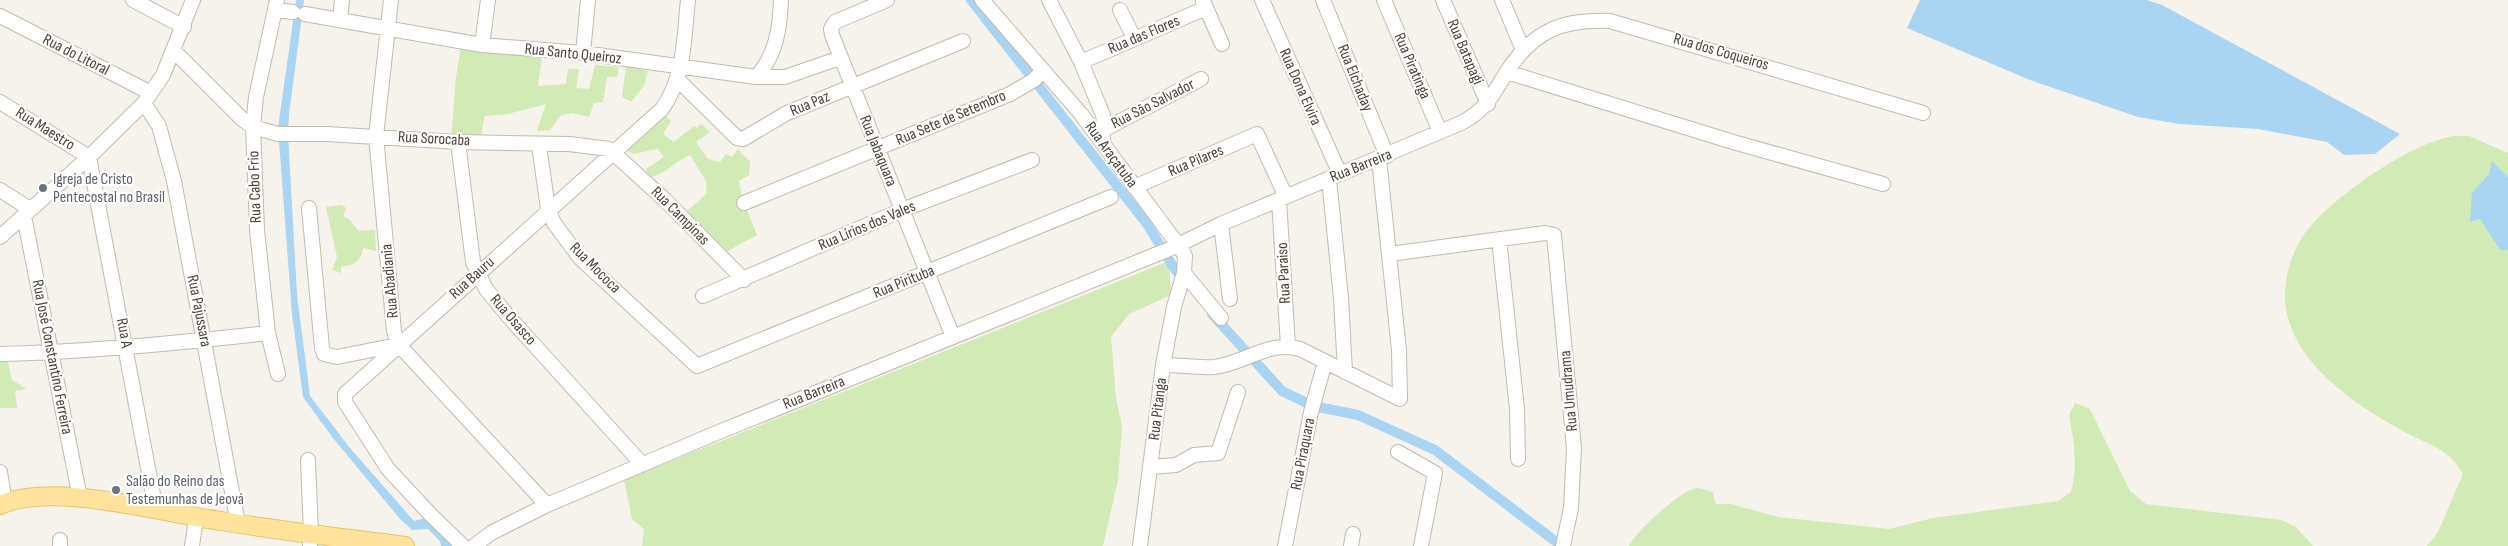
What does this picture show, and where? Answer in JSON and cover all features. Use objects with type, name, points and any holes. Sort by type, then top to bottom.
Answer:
[{"type":"main road","points":[[3,504],[25,497],[80,498],[238,524],[310,540],[405,546]]},
{"type":"street","points":[[133,0],[184,26]]},
{"type":"street","points":[[0,237],[90,157],[148,98],[174,51],[193,0]]},
{"type":"street","points":[[340,20],[342,0]]},
{"type":"street","name":"Rua Abadiania","points":[[391,0],[376,136],[394,331],[398,344]]},
{"type":"street","points":[[482,45],[488,0]]},
{"type":"street","points":[[583,53],[588,0]]},
{"type":"street","name":"Rua Bauru","points":[[463,546],[388,469],[345,402],[344,398],[347,390],[548,209],[615,153],[662,109],[671,96],[679,74],[688,0]]},
{"type":"street","points":[[756,77],[771,59],[778,31],[781,0]]},
{"type":"street","name":"Rua Jabaquara","points":[[887,0],[835,22],[831,29],[832,35],[953,337]]},
{"type":"street","name":"Rua Araçatuba","points":[[982,0],[1081,114],[1104,145],[1134,187],[1170,248],[1185,256],[1184,274]]},
{"type":"street","points":[[1049,0],[1081,62],[1102,115],[1106,129],[1102,134],[1104,145]]},
{"type":"street","name":"Rua Dona Elvira","points":[[1262,0],[1334,177],[1345,372]]},
{"type":"street","name":"Rua Elchaday","points":[[1322,0],[1383,157],[1402,396],[1400,399],[1345,372]]},
{"type":"street","name":"Rua Piratinga","points":[[1384,0],[1440,132]]},
{"type":"street","name":"Rua Batapagi","points":[[1443,0],[1488,104]]},
{"type":"street","points":[[1502,0],[1523,50]]},
{"type":"street","points":[[1204,4],[1222,44]]},
{"type":"street","name":"Rua das Flores","points":[[1081,62],[1204,4]]},
{"type":"street","name":"Rua Santo Queiroz","points":[[276,5],[299,13],[482,45],[583,53],[679,74],[785,77],[840,58]]},
{"type":"street","name":"Rua Cabo Frio","points":[[276,5],[256,97],[253,127],[257,230],[268,332],[278,374]]},
{"type":"street","points":[[1120,10],[1134,38]]},
{"type":"street","name":"Rua do Litoral","points":[[0,16],[148,98]]},
{"type":"street","name":"Rua dos Coqueiros","points":[[1523,50],[1543,34],[1566,24],[1584,20],[1610,21],[1923,112]]},
{"type":"street","name":"Rua Paz","points":[[679,74],[740,140],[749,137],[773,120],[963,41]]},
{"type":"street","name":"Rua Barreira","points":[[474,546],[492,533],[547,505],[642,464],[1170,248],[1221,224],[1383,157],[1475,116],[1488,104],[1523,50]]},
{"type":"street","points":[[174,51],[242,119],[253,127]]},
{"type":"street","name":"Rua Sete de Setembro","points":[[744,203],[1010,94],[1034,80],[1042,71]]},
{"type":"street","points":[[1507,72],[1733,142],[1883,184]]},
{"type":"street","name":"Rua São Salvador","points":[[1106,129],[1202,80]]},
{"type":"street","name":"Rua Pajussara","points":[[148,98],[164,141],[174,181],[238,524]]},
{"type":"street","name":"Rua Maestro","points":[[0,102],[90,157]]},
{"type":"street","name":"Rua Sorocaba","points":[[253,127],[278,134],[376,136],[458,142],[600,146],[615,153]]},
{"type":"street","name":"Rua Pilares","points":[[1134,187],[1258,134],[1282,199]]},
{"type":"street","name":"Rua Osasco","points":[[458,142],[473,262],[477,274],[508,316],[642,464]]},
{"type":"street","name":"Rua Mococa","points":[[539,145],[548,209],[554,223],[580,258],[697,366]]},
{"type":"street","name":"Rua Campinas","points":[[615,153],[744,280]]},
{"type":"street","name":"Rua A","points":[[90,157],[156,510]]},
{"type":"street","name":"Rua Lírios dos Vales","points":[[703,296],[744,280],[902,210],[1032,160]]},
{"type":"street","points":[[0,190],[27,213]]},
{"type":"street","name":"Rua Pirituba","points":[[697,366],[1111,197]]},
{"type":"street","name":"Rua Paraiso","points":[[1282,199],[1288,346]]},
{"type":"street","points":[[309,208],[324,354],[337,357],[398,344],[547,505]]},
{"type":"street","name":"Rua José Constantino Ferreira","points":[[27,213],[51,353],[80,498]]},
{"type":"street","points":[[1221,224],[1230,298]]},
{"type":"street","name":"Rua Umudrama","points":[[1499,239],[1545,233],[1554,235],[1574,448],[1574,477],[1565,542]]},
{"type":"street","points":[[1390,254],[1499,239],[1517,409],[1518,459]]},
{"type":"street","points":[[1184,274],[1221,318]]},
{"type":"street","name":"Rua Pitanga","points":[[1140,546],[1163,365],[1174,308],[1184,274]]},
{"type":"street","points":[[0,354],[51,353],[204,340],[268,332]]},
{"type":"street","points":[[1163,365],[1214,367],[1248,355],[1288,346],[1300,349],[1345,372]]},
{"type":"street","name":"Rua Piraquara","points":[[1285,546],[1313,405],[1325,362]]},
{"type":"street","points":[[1151,467],[1176,465],[1194,455],[1218,453],[1238,392]]},
{"type":"street","points":[[1398,452],[1435,473],[1421,546]]},
{"type":"street","points":[[308,460],[310,540]]},
{"type":"street","points":[[0,472],[3,504]]},
{"type":"street","points":[[192,546],[196,518]]},
{"type":"green space","points":[[461,46],[542,57],[538,86],[566,84],[568,69],[579,69],[576,88],[589,89],[595,65],[619,67],[617,77],[607,77],[603,102],[594,103],[589,117],[572,113],[561,115],[550,130],[537,131],[546,104],[508,114],[485,116],[480,139],[451,139],[456,77]]},
{"type":"green space","points":[[626,66],[648,71],[644,86],[631,102],[622,97]]},
{"type":"green space","points":[[663,112],[671,121],[663,134],[674,142],[694,126],[697,128],[701,124],[710,132],[696,142],[708,159],[720,162],[726,154],[732,157],[738,149],[750,162],[749,175],[739,181],[742,197],[757,235],[724,253],[686,212],[706,194],[706,181],[690,155],[660,174],[649,177],[646,169],[664,157],[658,149],[632,154],[626,148]]},
{"type":"green space","points":[[2453,136],[2469,136],[2508,153],[2508,546],[2427,546],[2438,532],[2463,474],[2451,458],[2437,448],[2383,420],[2342,392],[2308,356],[2295,336],[2287,315],[2285,291],[2288,271],[2294,252],[2309,227],[2344,195],[2380,169],[2418,148]]},
{"type":"green space","points":[[342,205],[346,208],[343,217],[349,219],[359,231],[375,230],[376,251],[363,248],[359,260],[354,264],[341,267],[341,273],[332,270],[337,257],[326,207]]},
{"type":"green space","points":[[1169,261],[1171,295],[1129,314],[1111,337],[1116,398],[1122,426],[1118,480],[1103,546],[642,546],[644,529],[632,519],[624,480]]},
{"type":"green space","points":[[0,358],[7,358],[12,380],[27,389],[15,391],[17,408],[0,408]]},
{"type":"green space","points":[[2075,403],[2090,409],[2130,491],[2146,504],[2281,520],[2296,527],[2313,546],[1629,546],[1640,531],[1670,503],[1690,490],[1697,488],[1713,492],[1716,504],[1731,504],[1778,517],[1889,529],[1933,518],[2058,501],[2071,492],[2073,482],[2075,454],[2069,415]]},
{"type":"water","points":[[296,0],[304,0],[288,134],[297,295],[310,396],[350,448],[414,521],[426,518],[450,539],[452,546],[441,546],[440,541],[428,529],[412,530],[400,519],[333,438],[303,397],[292,314],[278,128]]},
{"type":"water","points":[[1920,0],[2147,0],[2162,5],[2400,134],[2375,154],[2344,155],[2327,142],[2258,129],[2180,124],[2138,117],[2030,80],[1907,28]]},
{"type":"water","points":[[2492,161],[2508,177],[2508,250],[2500,250],[2480,219],[2470,222],[2472,193],[2489,174]]},
{"type":"waterway","points":[[971,0],[1147,224],[1174,268],[1185,281]]},
{"type":"waterway","points":[[1212,314],[1282,391],[1313,406],[1358,415],[1435,450],[1555,541],[1565,546]]},
{"type":"place","name":"Igreja de Cristo Pentecostal no Brasil","points":[[43,188]]},
{"type":"place","name":"Salão do Reino das Testemunhas de Jeová","points":[[116,490]]}]
